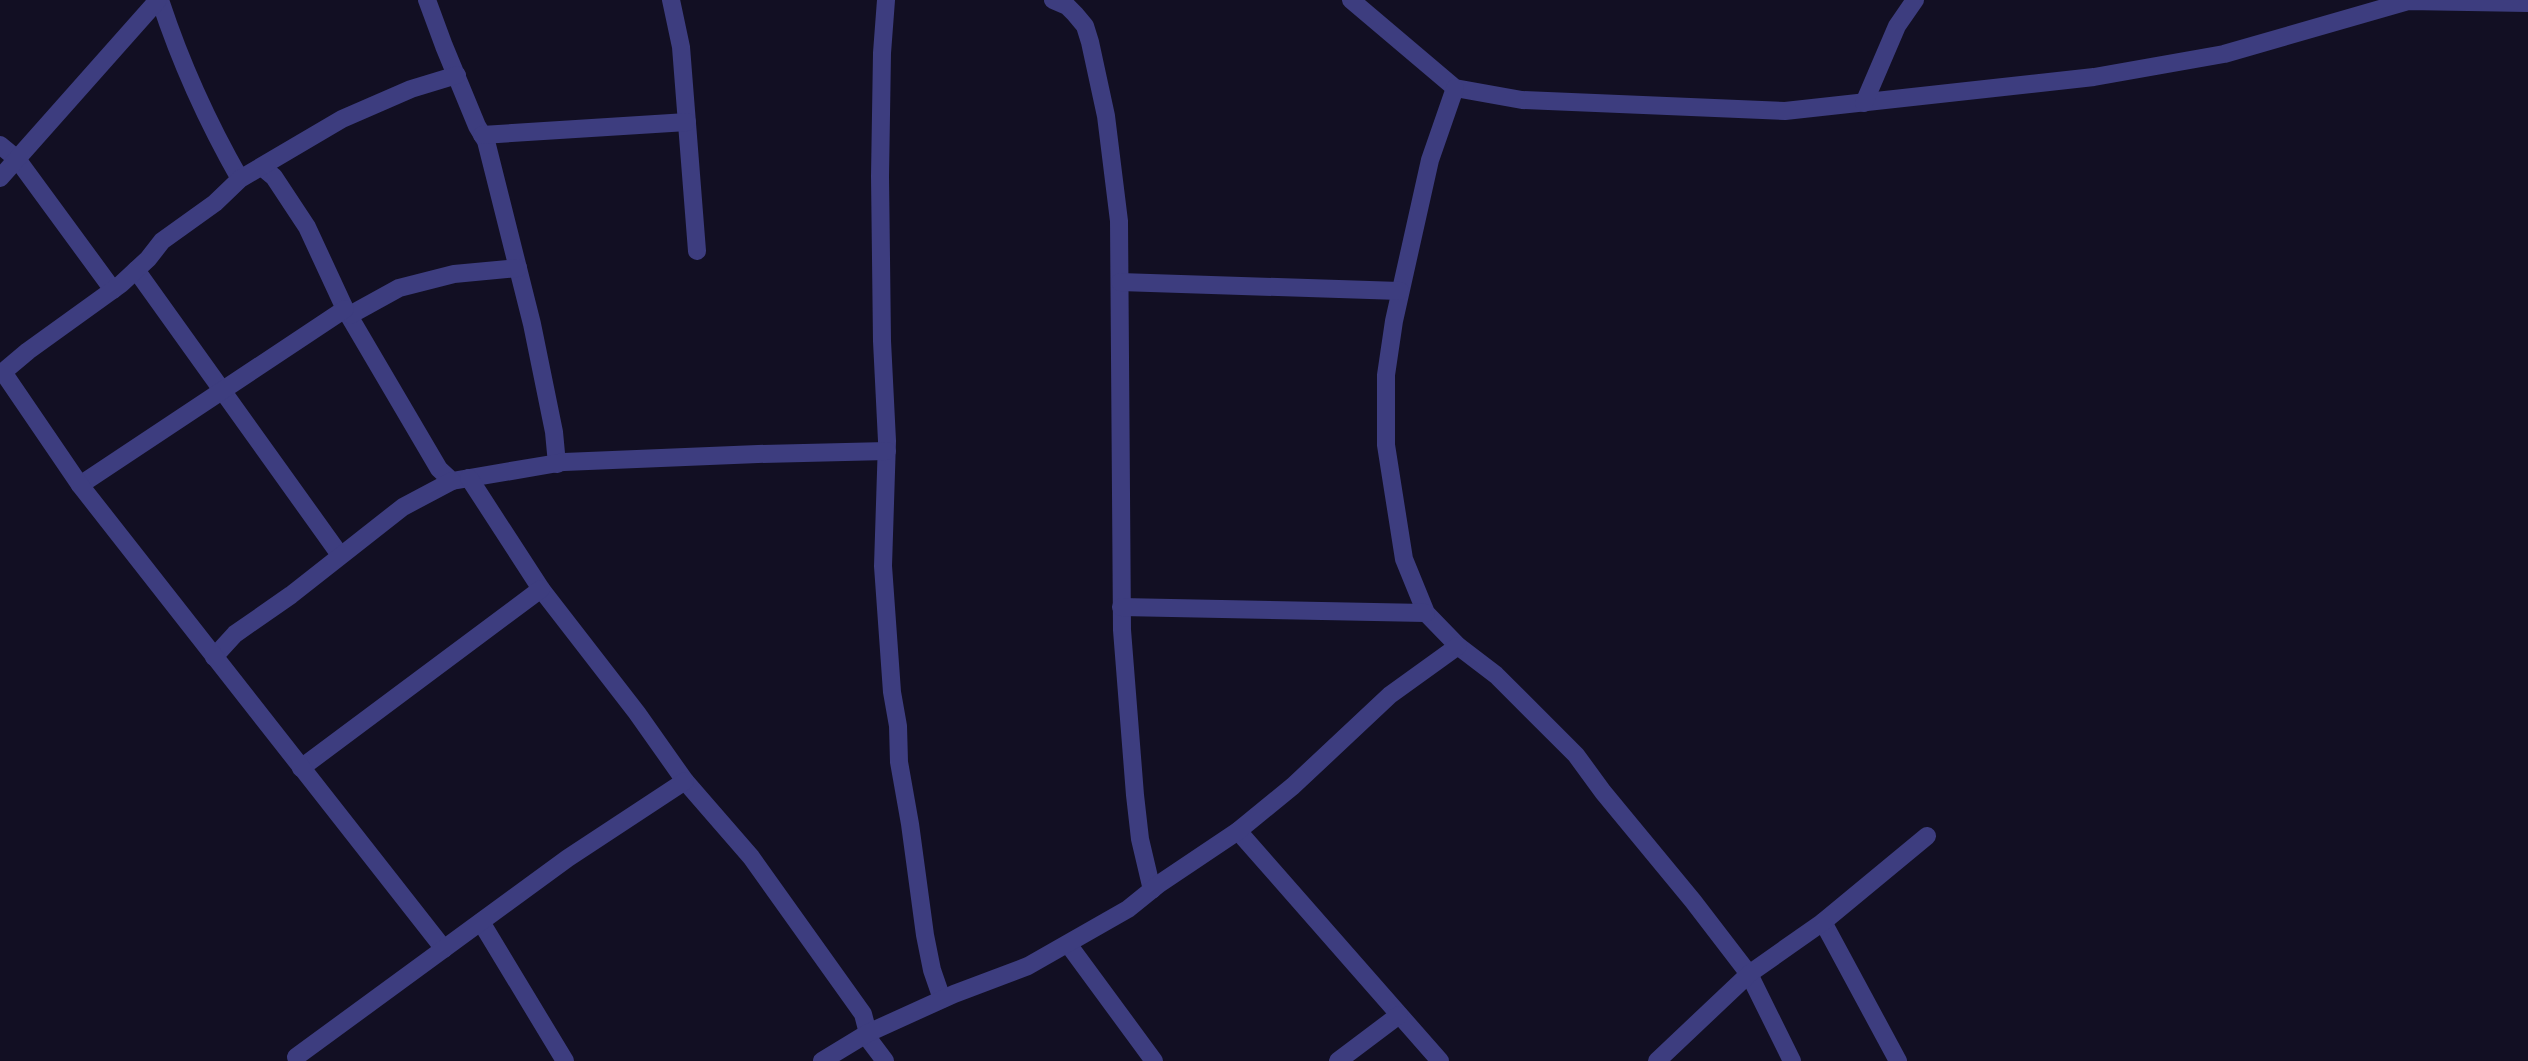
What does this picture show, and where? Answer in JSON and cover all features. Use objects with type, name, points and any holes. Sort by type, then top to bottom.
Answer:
[{"type":"street","points":[[0,178],[159,0],[205,111],[240,179]]},
{"type":"street","points":[[428,0],[486,141],[547,390],[557,464]]},
{"type":"street","points":[[671,0],[681,47],[697,251]]},
{"type":"street","points":[[902,0],[887,0],[882,53],[880,176],[887,451],[883,566],[899,762],[925,936],[942,999]]},
{"type":"street","points":[[1053,0],[1067,6],[1085,26],[1100,86],[1119,221],[1121,607],[1135,795],[1140,839],[1152,890]]},
{"type":"street","points":[[1351,0],[1455,88],[1522,100],[1785,111],[2094,77],[2224,54],[2408,1],[2528,2]]},
{"type":"street","points":[[1864,103],[1898,26],[1915,0]]},
{"type":"street","points":[[444,949],[80,485],[3,372],[113,290],[136,270],[162,241],[215,203],[240,179],[342,119],[411,89],[457,75]]},
{"type":"street","points":[[1455,88],[1430,160],[1400,291],[1386,375],[1386,445],[1404,559],[1426,613],[1458,646],[1496,675],[1576,755],[1749,975],[1783,1057]]},
{"type":"street","points":[[482,135],[687,122]]},
{"type":"street","points":[[0,145],[17,159],[113,290]]},
{"type":"street","points":[[262,166],[274,177],[307,228],[347,312],[439,469],[460,479],[685,781],[751,858],[863,1014],[870,1041],[885,1061]]},
{"type":"street","points":[[80,485],[222,390],[347,312],[399,288],[454,274],[518,268]]},
{"type":"street","points":[[136,270],[340,555]]},
{"type":"street","points":[[1120,282],[1400,291]]},
{"type":"street","points":[[214,657],[236,635],[403,507],[460,479],[557,464],[726,455],[887,451]]},
{"type":"street","points":[[301,768],[541,589]]},
{"type":"street","points":[[1121,607],[1426,613]]},
{"type":"street","points":[[822,1061],[868,1033],[942,999],[1028,966],[1128,909],[1238,831],[1293,786],[1390,695],[1458,646]]},
{"type":"street","points":[[296,1057],[568,858],[685,781]]},
{"type":"street","points":[[1238,831],[1440,1061]]},
{"type":"street","points":[[1657,1061],[1749,975],[1823,922],[1927,836]]},
{"type":"street","points":[[481,922],[565,1061]]},
{"type":"street","points":[[1823,922],[1898,1061]]},
{"type":"street","points":[[1068,944],[1154,1061]]},
{"type":"street","points":[[1338,1061],[1399,1015]]}]
